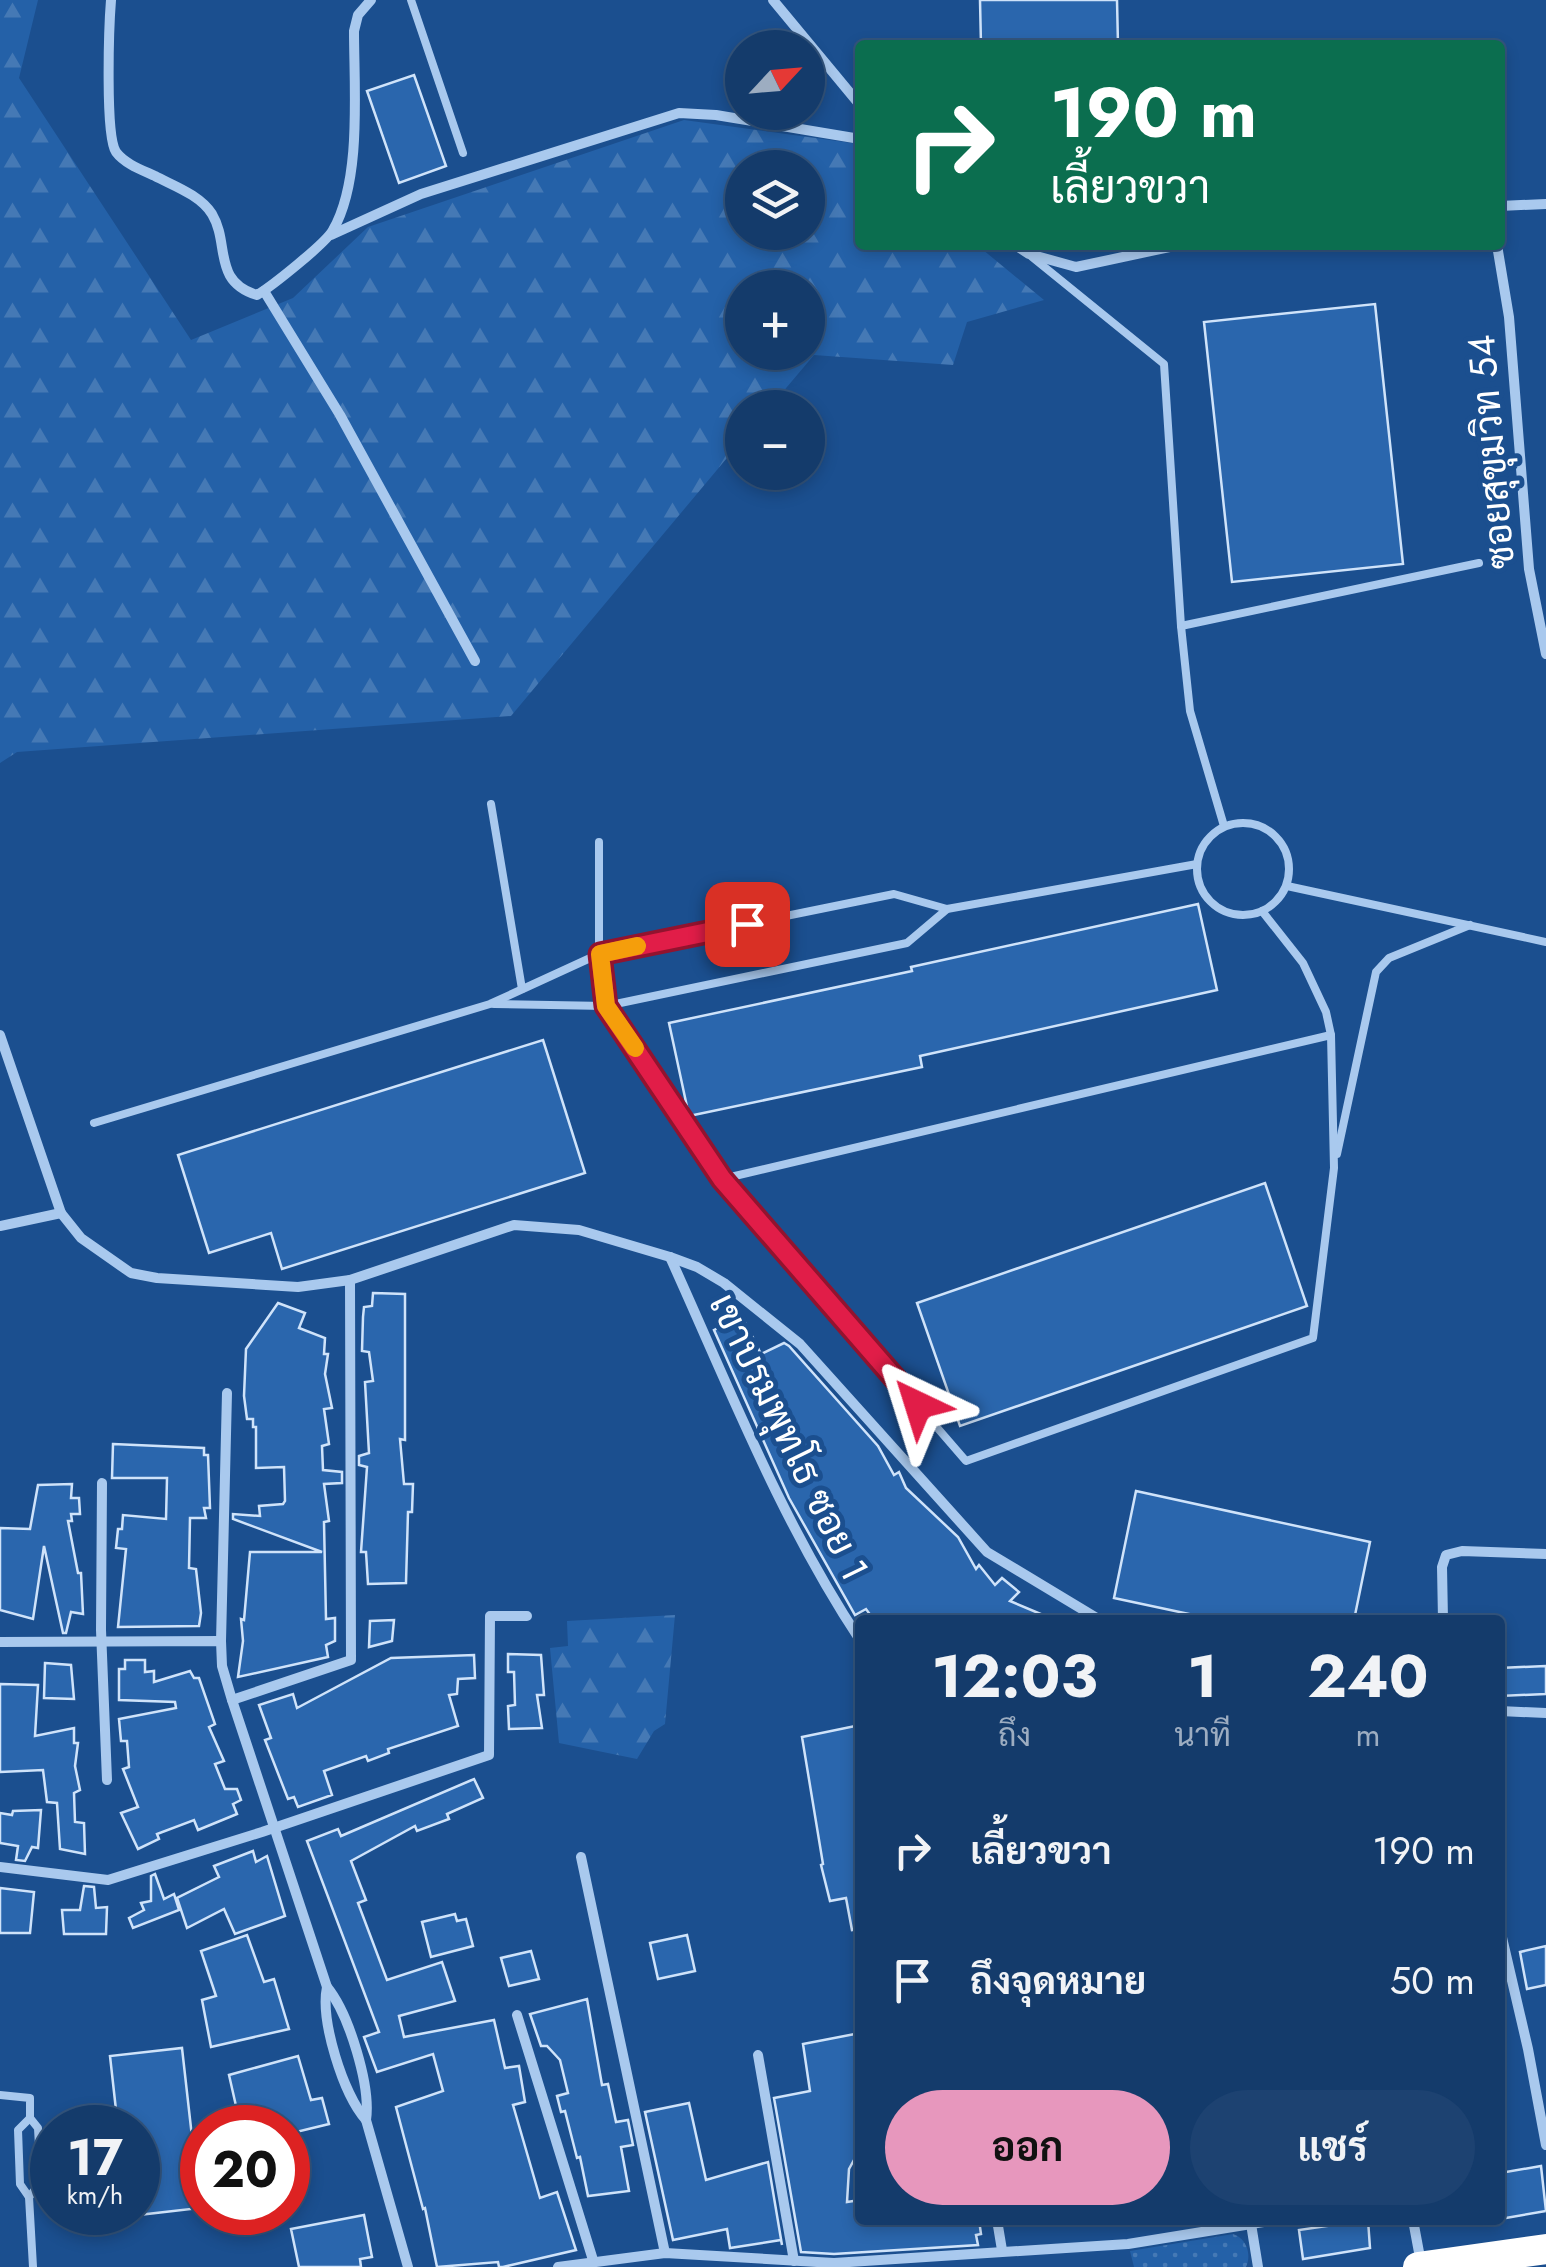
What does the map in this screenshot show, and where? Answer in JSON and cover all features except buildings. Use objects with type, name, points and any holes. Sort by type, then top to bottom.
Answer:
[{"type":"highway","points":[[1420,2267],[1546,2249]]},
{"type":"street","points":[[110,0],[110,128],[114,150],[126,161],[197,198],[209,209],[218,224],[223,264],[232,279],[252,295],[264,290],[331,235],[421,194],[679,113],[716,115],[855,138]]},
{"type":"street","points":[[331,235],[342,211],[354,153],[354,31],[358,15],[371,0]]},
{"type":"street","points":[[773,0],[855,98]]},
{"type":"street","points":[[1505,206],[1546,204]]},
{"type":"street","points":[[1023,250],[1076,267],[1156,250]]},
{"type":"street","name":"ซอยสุขุมวิท 54","points":[[1498,250],[1509,317],[1529,569],[1546,654]]},
{"type":"street","points":[[264,290],[340,415],[475,661]]},
{"type":"street","points":[[0,1035],[61,1214],[81,1238],[131,1273],[298,1287],[350,1280],[514,1225],[579,1230],[670,1257],[724,1282],[800,1344],[987,1552],[1092,1615]]},
{"type":"street","points":[[0,1226],[61,1214]]},
{"type":"street","name":"เขาบรมพุทโธ ซอย 1","points":[[670,1257],[784,1510],[828,1592],[855,1632]]},
{"type":"street","points":[[232,1700],[351,1660],[350,1280]]},
{"type":"street","points":[[227,1393],[222,1666],[327,1987],[340,2002],[369,2098],[366,2120],[408,2267]]},
{"type":"street","points":[[102,1483],[107,1780]]},
{"type":"street","points":[[1444,1615],[1442,1566],[1446,1555],[1462,1551],[1546,1554]]},
{"type":"street","points":[[0,1867],[108,1880],[489,1755],[490,1616],[526,1616]]},
{"type":"street","points":[[0,1642],[221,1641]]},
{"type":"street","points":[[1505,1712],[1546,1713]]},
{"type":"street","points":[[581,1858],[664,2252]]},
{"type":"street","points":[[1505,1951],[1546,2145]]},
{"type":"street","points":[[327,1987],[323,2008],[352,2105],[366,2120]]},
{"type":"street","points":[[517,2015],[593,2260]]},
{"type":"street","points":[[758,2056],[794,2261]]},
{"type":"street","points":[[998,2225],[1002,2250]]},
{"type":"street","points":[[558,2267],[664,2252],[834,2262],[1128,2244],[1245,2225]]},
{"type":"street","points":[[1251,2225],[1258,2267]]},
{"type":"street","points":[[1414,2225],[1420,2267]]},
{"type":"lane","points":[[412,0],[463,153]]},
{"type":"lane","points":[[1029,254],[1164,364],[1190,711],[1224,826]]},
{"type":"lane","points":[[1181,626],[1479,563]]},
{"type":"lane","points":[[491,804],[522,989]]},
{"type":"lane","points":[[1236,823],[1260,826],[1279,840],[1289,862],[1286,886],[1273,905],[1238,915],[1216,906],[1201,888],[1197,864],[1206,842],[1224,826],[1236,823]]},
{"type":"lane","points":[[598,842],[600,954],[606,1006],[722,1179],[966,1461],[1313,1338],[1334,1168],[1376,972],[1390,958],[1470,925]]},
{"type":"lane","points":[[94,1123],[490,1004],[600,954],[894,894],[947,910],[1197,864]]},
{"type":"lane","points":[[1286,886],[1546,942]]},
{"type":"lane","points":[[490,1004],[606,1006],[907,943],[947,910]]},
{"type":"lane","points":[[1262,911],[1303,963],[1326,1012],[1331,1035],[1334,1168]]},
{"type":"lane","points":[[722,1179],[1331,1035]]},
{"type":"lane","points":[[0,2095],[30,2098],[30,2105]]},
{"type":"lane","points":[[30,2118],[18,2130],[20,2184],[29,2197],[33,2267]]},
{"type":"green space","points":[[0,0],[38,0],[19,78],[191,340],[293,298],[368,227],[684,120],[725,126],[725,130],[757,130],[855,143],[855,250],[983,250],[1044,300],[967,322],[953,365],[825,356],[825,270],[725,270],[725,370],[801,370],[784,390],[725,390],[725,460],[511,716],[17,752],[0,763]]},
{"type":"green space","points":[[675,1615],[665,1724],[654,1731],[637,1759],[559,1743],[550,1648],[568,1646],[567,1621]]},
{"type":"green space","points":[[1233,2234],[1247,2247],[1246,2267],[1134,2267],[1130,2251]]},
{"type":"slow traffic","points":[[635,1048],[606,1006],[600,954],[637,946]]},
{"type":"route","points":[[747,924],[600,954],[606,1006],[722,1179],[918,1405]]}]
